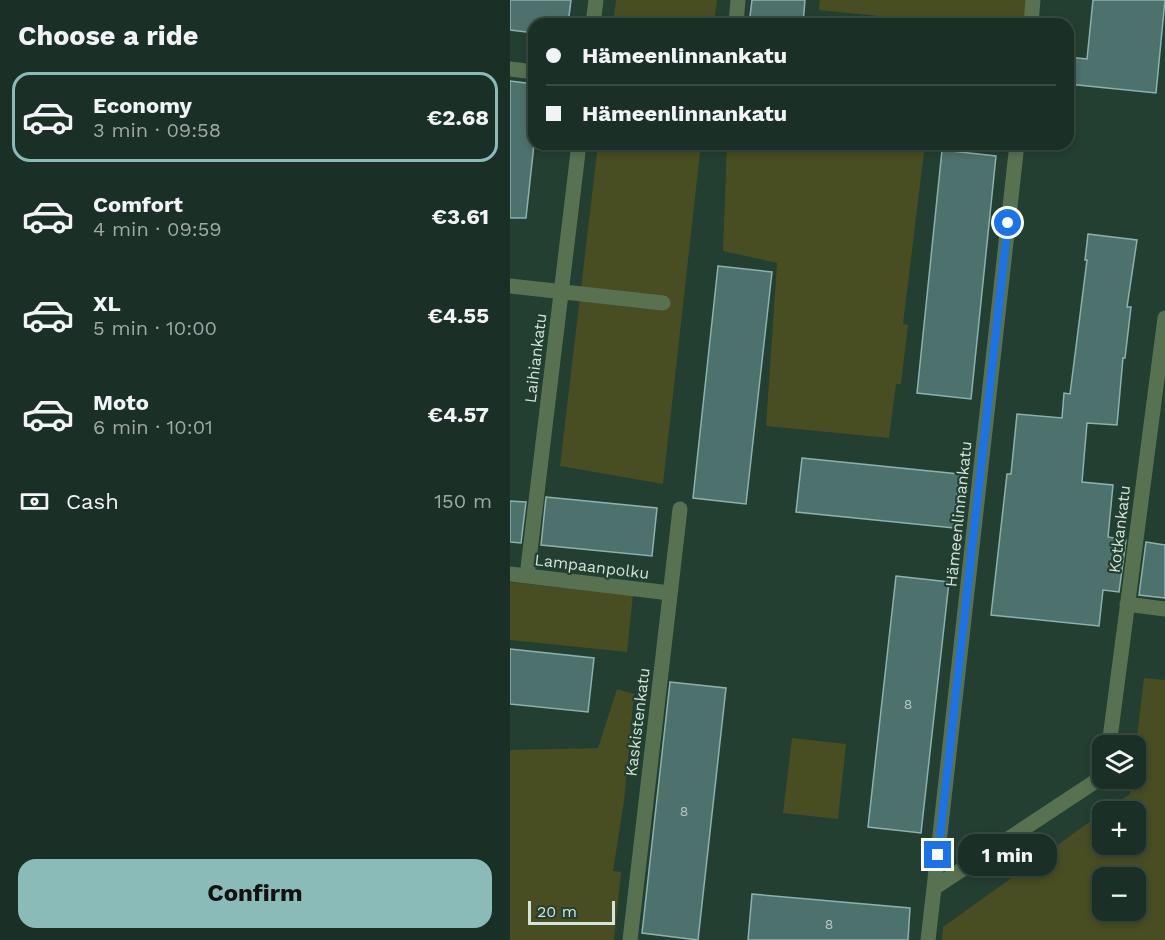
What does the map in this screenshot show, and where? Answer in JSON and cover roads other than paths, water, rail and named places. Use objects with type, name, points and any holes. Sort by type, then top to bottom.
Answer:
[{"type":"street","points":[[594,18],[596,0]]},
{"type":"street","points":[[736,18],[738,0]]},
{"type":"street","points":[[1032,18],[1033,0]]},
{"type":"street","points":[[510,69],[528,71]]},
{"type":"street","name":"Laihiankatu","points":[[527,576],[578,150]]},
{"type":"street","name":"Hämeenlinnankatu","points":[[934,888],[1016,150]]},
{"type":"street","points":[[510,286],[663,303]]},
{"type":"street","name":"Kotkankatu","points":[[1110,735],[1165,318]]},
{"type":"street","name":"Kaskistenkatu","points":[[630,940],[680,509]]},
{"type":"street","name":"Lampaanpolku","points":[[510,574],[670,593]]},
{"type":"street","points":[[1127,604],[1165,609]]},
{"type":"street","points":[[928,940],[934,888],[1092,784]]}]
